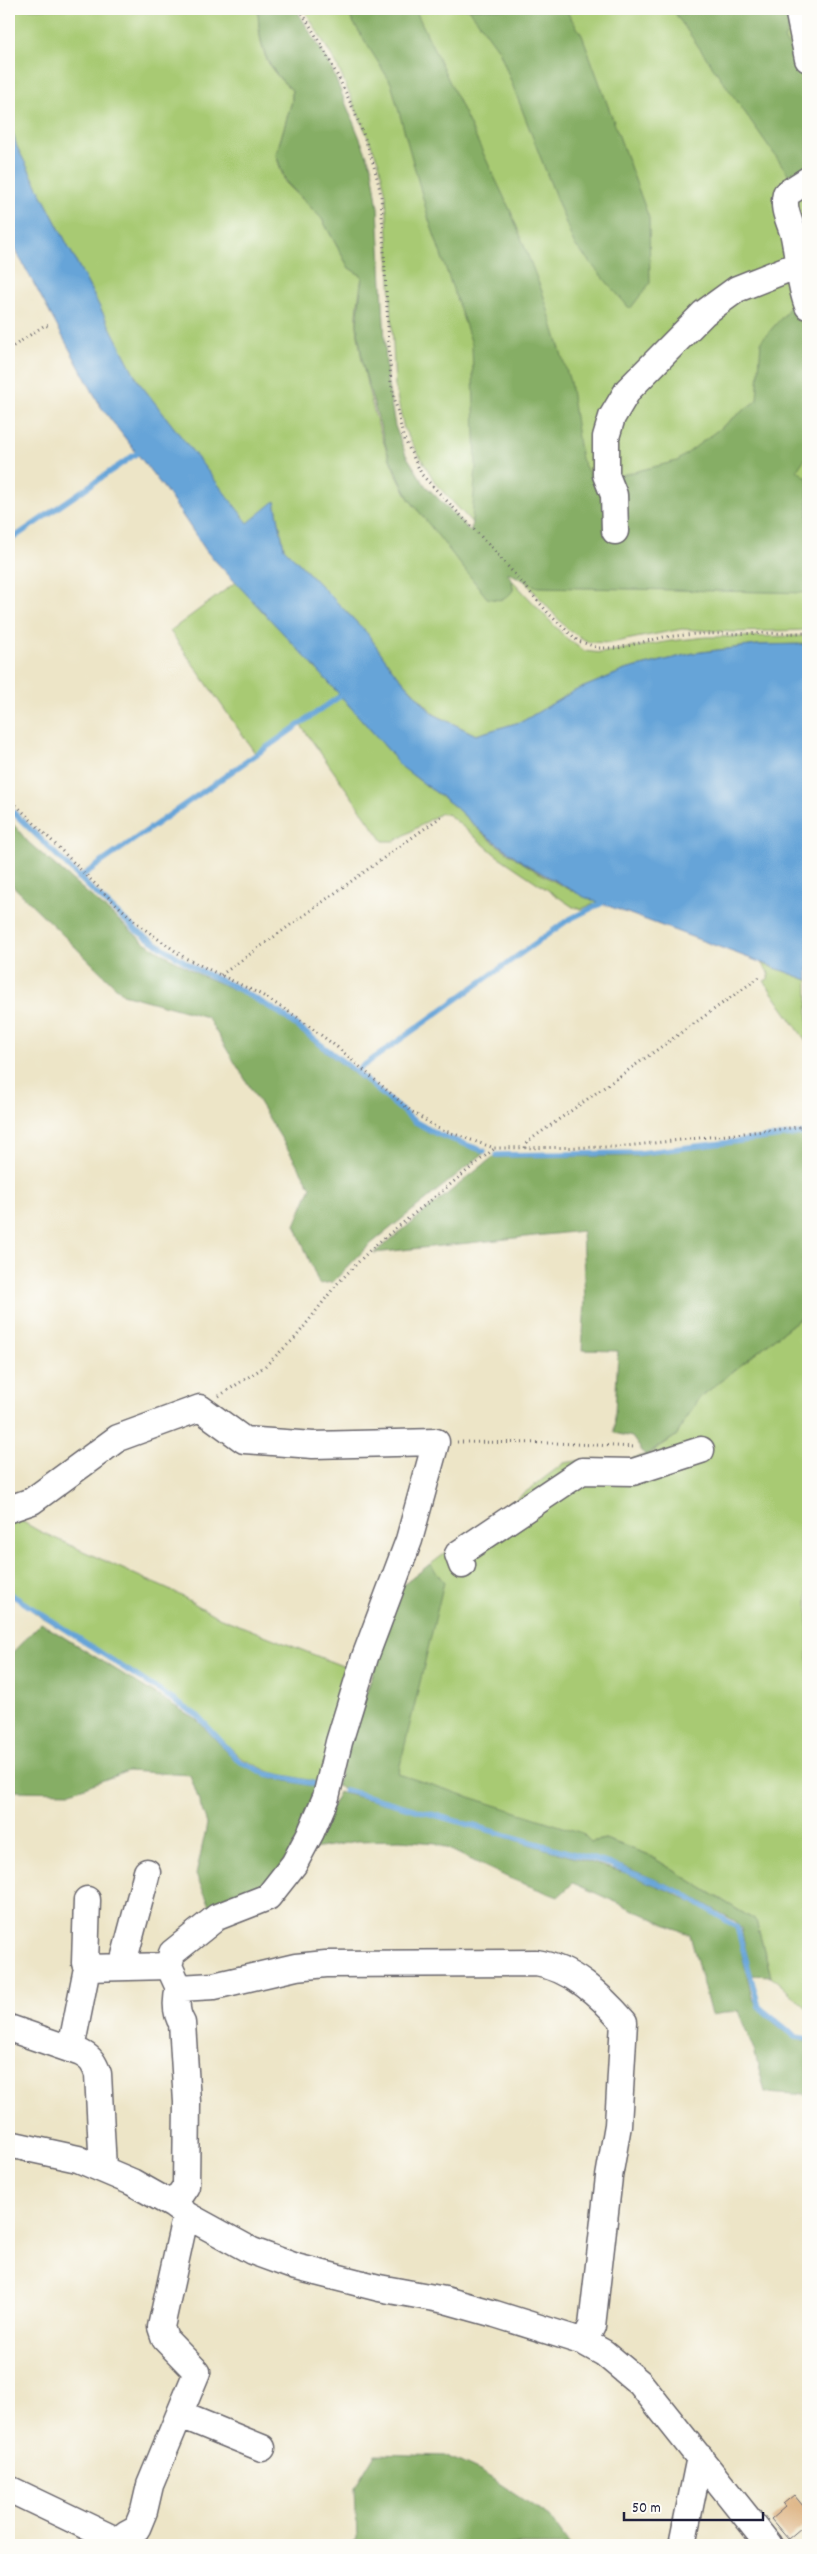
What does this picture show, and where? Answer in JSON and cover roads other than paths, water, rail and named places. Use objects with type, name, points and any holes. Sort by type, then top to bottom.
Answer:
[{"type":"street","points":[[798,9],[808,59]]},
{"type":"street","points":[[808,180],[786,194],[784,202],[804,262],[799,277],[808,306]]},
{"type":"street","points":[[615,530],[614,495],[606,474],[606,438],[612,417],[628,390],[704,314],[737,289],[804,262]]},
{"type":"street","points":[[9,1509],[32,1501],[118,1438],[200,1408],[244,1440],[313,1445],[436,1442],[409,1540],[365,1657],[339,1742],[326,1796],[311,1832],[294,1864],[268,1897],[217,1917],[172,1953],[178,2017],[182,2022],[187,2102],[186,2186],[180,2211],[183,2227],[161,2327],[165,2339],[197,2372],[181,2415],[150,2485],[144,2512],[137,2528],[126,2534],[121,2544],[9,2489]]},
{"type":"street","points":[[462,1565],[458,1554],[582,1471],[633,1472],[701,1450]]},
{"type":"street","points":[[122,1967],[147,1872]]},
{"type":"street","points":[[71,2050],[87,1968],[85,1964],[87,1900]]},
{"type":"street","points":[[87,1968],[122,1967],[214,1986],[296,1967],[326,1964],[536,1964],[548,1965],[570,1975],[601,1997],[624,2022],[618,2125],[609,2177],[592,2326],[584,2342]]},
{"type":"street","points":[[9,2028],[90,2058],[98,2074],[103,2170]]},
{"type":"street","points":[[9,2144],[78,2159],[132,2182],[252,2251],[296,2268],[379,2288],[445,2300],[584,2342],[604,2353],[629,2372],[700,2457],[769,2545]]},
{"type":"street","points":[[181,2415],[262,2448]]},
{"type":"street","points":[[682,2545],[700,2457]]},
{"type":"water","points":[[9,120],[17,147],[138,381],[248,523],[275,501],[284,548],[367,633],[393,670],[433,714],[476,735],[523,721],[572,692],[625,670],[694,653],[758,645],[808,644],[808,980],[584,897],[524,863],[483,833],[454,806],[399,765],[390,752],[323,676],[207,552],[166,491],[101,407],[9,238]]},
{"type":"waterway","points":[[9,541],[143,449]]},
{"type":"waterway","points":[[79,878],[346,692]]},
{"type":"waterway","points":[[9,808],[93,891],[137,931],[198,970],[233,986],[280,1013],[351,1068],[414,1121],[437,1134],[484,1151]]},
{"type":"waterway","points":[[356,1071],[568,920],[602,903]]},
{"type":"waterway","points":[[497,1155],[640,1153],[808,1133]]},
{"type":"waterway","points":[[9,1593],[198,1716],[239,1761],[267,1774],[319,1785]]},
{"type":"waterway","points":[[345,1790],[610,1864],[680,1892],[737,1927],[759,2007],[796,2037],[808,2039]]}]
